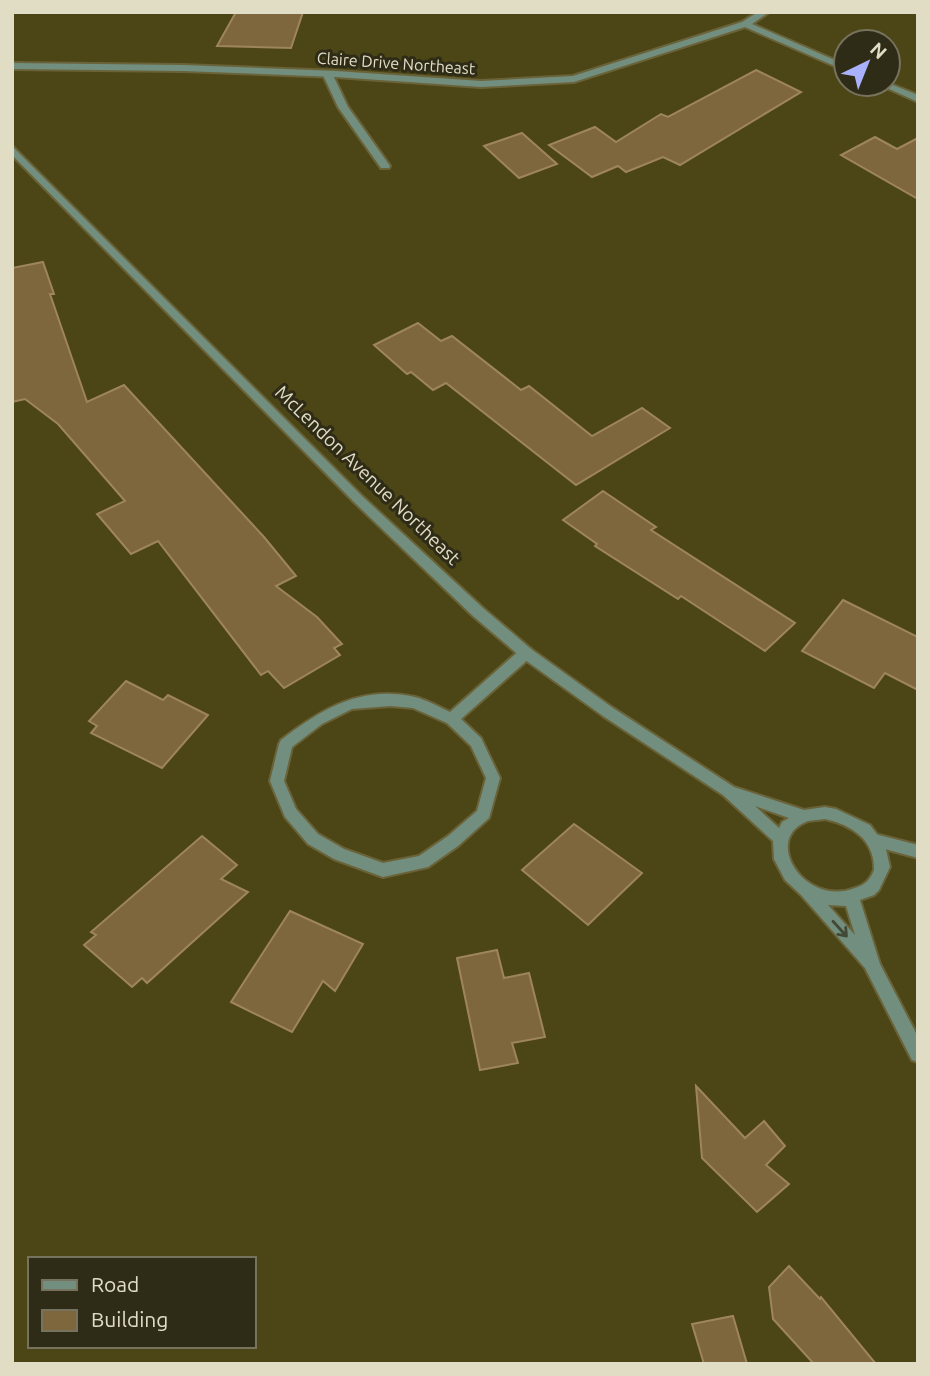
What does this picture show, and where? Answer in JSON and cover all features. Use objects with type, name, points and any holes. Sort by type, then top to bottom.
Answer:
[{"type":"street","name":"Claire Drive Northeast","points":[[12,66],[183,68],[481,84],[574,79],[745,24],[765,12]]},
{"type":"street","points":[[745,24],[832,62]]},
{"type":"street","points":[[327,74],[343,107],[385,166]]},
{"type":"street","name":"McLendon Avenue Northeast","points":[[12,149],[358,499],[478,612],[526,653],[608,712],[728,791],[781,839]]},
{"type":"street","points":[[452,719],[526,653]]},
{"type":"street","points":[[390,700],[415,702],[452,719],[476,742],[493,778],[484,814],[423,862],[383,870],[340,855],[313,839],[290,813],[277,781],[286,744],[317,720],[350,704],[390,700]]},
{"type":"street","name":"McLendon Avenue Northeast","points":[[728,791],[803,816],[825,813],[845,817],[863,827],[875,840],[918,852]]},
{"type":"street","points":[[803,816],[790,824],[781,839],[779,851],[784,868],[795,884],[807,892],[829,900],[852,899],[873,887],[881,871],[882,856],[875,840]]},
{"type":"street","points":[[807,892],[872,966]]},
{"type":"street","points":[[852,899],[872,966],[918,1054]]},
{"type":"building","points":[[236,12],[303,12],[291,48],[217,46]]},
{"type":"building","points":[[756,70],[801,92],[680,165],[663,157],[626,172],[618,166],[592,177],[549,145],[595,127],[616,142],[661,114],[668,117]]},
{"type":"building","points":[[522,133],[557,164],[519,178],[484,146]]},
{"type":"building","points":[[875,137],[897,149],[918,138],[918,199],[841,155]]},
{"type":"building","points":[[43,262],[54,294],[50,294],[87,402],[124,385],[264,537],[296,576],[276,586],[317,617],[342,644],[334,648],[340,655],[284,688],[268,671],[261,675],[158,541],[131,554],[97,514],[125,501],[58,424],[25,399],[12,402],[12,268]]},
{"type":"building","points":[[418,323],[441,341],[452,336],[521,390],[529,386],[592,436],[642,408],[670,428],[576,485],[446,383],[433,390],[411,372],[407,374],[374,345]]},
{"type":"building","points":[[603,491],[656,527],[651,530],[795,623],[765,651],[681,596],[678,599],[595,546],[597,544],[563,520]]},
{"type":"building","points":[[843,600],[918,637],[918,690],[885,673],[874,688],[802,651]]},
{"type":"building","points":[[126,681],[163,700],[168,695],[208,715],[162,768],[91,733],[97,726],[89,721]]},
{"type":"building","points":[[574,824],[642,873],[588,925],[522,870]]},
{"type":"building","points":[[202,836],[237,865],[221,879],[248,892],[147,983],[142,978],[132,987],[84,945],[96,935],[91,932]]},
{"type":"building","points":[[290,911],[363,944],[335,991],[323,981],[292,1032],[231,1002]]},
{"type":"building","points":[[497,950],[504,978],[529,973],[545,1037],[512,1043],[518,1063],[480,1070],[457,958]]},
{"type":"building","points":[[696,1086],[745,1138],[764,1121],[785,1146],[766,1165],[789,1184],[757,1212],[702,1158]]},
{"type":"building","points":[[789,1266],[820,1299],[821,1297],[876,1364],[814,1364],[773,1319],[769,1287]]},
{"type":"building","points":[[733,1316],[747,1364],[704,1364],[692,1324]]}]
